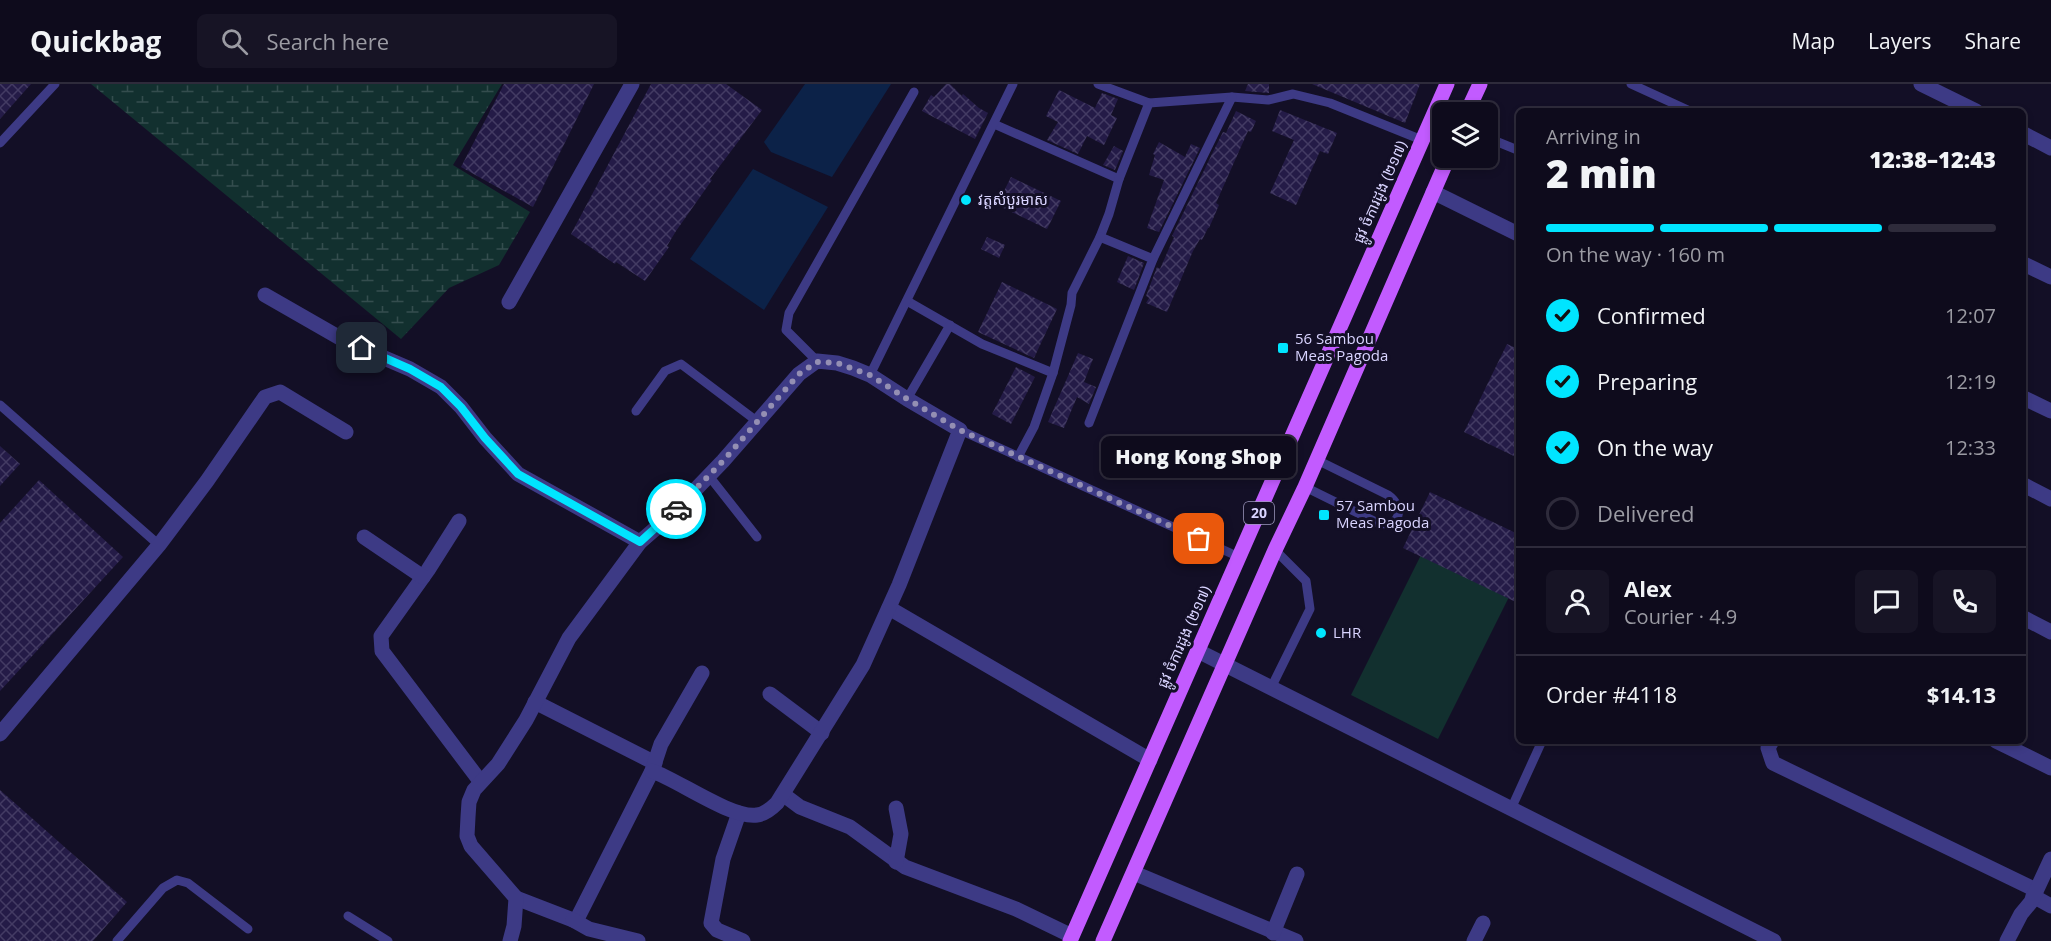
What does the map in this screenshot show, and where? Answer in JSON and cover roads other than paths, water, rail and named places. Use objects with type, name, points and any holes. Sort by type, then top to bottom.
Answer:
[{"type":"main road","name":"ផ្លូវ ចំការដូង (២១៧)","points":[[1071,939],[1447,84]]},
{"type":"main road","points":[[1472,102],[1480,84]]},
{"type":"main road","name":"20","points":[[1103,941],[1317,460],[1444,168]]},
{"type":"street","points":[[509,302],[632,84]]},
{"type":"street","points":[[1921,84],[1970,108]]},
{"type":"street","points":[[2026,135],[2051,148]]},
{"type":"street","points":[[1433,192],[1516,233]]},
{"type":"street","points":[[2026,265],[2051,278]]},
{"type":"street","points":[[265,295],[347,342],[410,369],[441,387],[518,474],[640,542]]},
{"type":"street","points":[[535,702],[739,813],[756,815],[763,813],[784,795],[863,665],[889,608],[960,430],[870,375],[837,363],[817,362],[799,374],[709,476],[671,515],[640,542],[569,638],[498,764],[480,781],[469,802],[467,836],[471,846],[516,898],[573,920],[589,929],[638,941]]},
{"type":"street","points":[[0,734],[159,545],[265,397],[280,392],[346,432]]},
{"type":"street","points":[[2026,399],[2051,411]]},
{"type":"street","points":[[2026,486],[2051,499]]},
{"type":"street","points":[[459,521],[381,636],[380,644],[393,667],[480,781]]},
{"type":"street","points":[[364,537],[423,577]]},
{"type":"street","points":[[889,608],[1150,760]]},
{"type":"street","points":[[2026,619],[2051,632]]},
{"type":"street","points":[[1198,651],[1772,940]]},
{"type":"street","points":[[573,920],[578,917],[653,767],[661,744],[702,673]]},
{"type":"street","points":[[770,694],[822,733]]},
{"type":"street","points":[[1770,744],[1768,748],[1773,763],[2051,906]]},
{"type":"street","points":[[2002,744],[2051,768]]},
{"type":"street","points":[[784,795],[800,807],[849,827],[896,862],[1016,909],[1071,939]]},
{"type":"street","points":[[896,808],[901,834],[896,862]]},
{"type":"street","points":[[739,813],[723,859],[711,923],[717,930],[743,941]]},
{"type":"street","points":[[2007,941],[2051,859]]},
{"type":"street","points":[[1134,873],[1296,941]]},
{"type":"street","points":[[1273,933],[1297,873]]},
{"type":"street","points":[[2018,941],[2029,919],[2033,896]]},
{"type":"street","points":[[510,941],[514,926],[516,898]]},
{"type":"street","points":[[1474,941],[1483,923]]},
{"type":"lane","points":[[0,142],[55,84]]},
{"type":"lane","points":[[870,375],[1013,84]]},
{"type":"lane","points":[[1098,84],[1149,103],[1232,97],[1268,100],[1293,94],[1330,103],[1422,140]]},
{"type":"lane","points":[[1631,84],[1683,108]]},
{"type":"lane","points":[[817,362],[786,330],[789,313],[914,92]]},
{"type":"lane","points":[[1089,423],[1153,259],[1232,97]]},
{"type":"lane","points":[[1018,457],[1034,427],[1053,373],[1071,305],[1072,292],[1100,237],[1119,179],[1149,103]]},
{"type":"lane","points":[[993,124],[1119,179]]},
{"type":"lane","points":[[1498,142],[1516,149]]},
{"type":"lane","points":[[1100,237],[1153,259]]},
{"type":"lane","points":[[907,300],[982,344],[1053,373]]},
{"type":"lane","points":[[907,399],[950,325]]},
{"type":"lane","points":[[636,411],[666,371],[681,364],[758,422]]},
{"type":"lane","points":[[0,405],[159,545]]},
{"type":"lane","points":[[960,430],[1239,557]]},
{"type":"lane","points":[[1305,487],[1378,523],[1387,525],[1393,523],[1398,517],[1399,508],[1395,500],[1388,495],[1317,460]]},
{"type":"lane","points":[[709,476],[758,537]]},
{"type":"lane","points":[[1271,688],[1310,609],[1306,580],[1275,550]]},
{"type":"lane","points":[[1511,809],[1541,744]]},
{"type":"lane","points":[[117,941],[163,888],[177,880],[188,884],[248,929]]},
{"type":"lane","points":[[348,916],[388,941]]},
{"type":"water","points":[[805,84],[891,84],[832,177],[771,152],[764,142]]},
{"type":"water","points":[[753,169],[828,207],[764,310],[690,259]]},
{"type":"place","name":"វត្តសំបួរមាស","points":[[966,200]]},
{"type":"place","name":"56 Sambou Meas Pagoda","points":[[1283,348]]},
{"type":"place","name":"57 Sambou Meas Pagoda","points":[[1324,515]]},
{"type":"place","name":"Hong Kong Shop","points":[[1199,539]]},
{"type":"place","name":"LHR","points":[[1321,633]]}]
